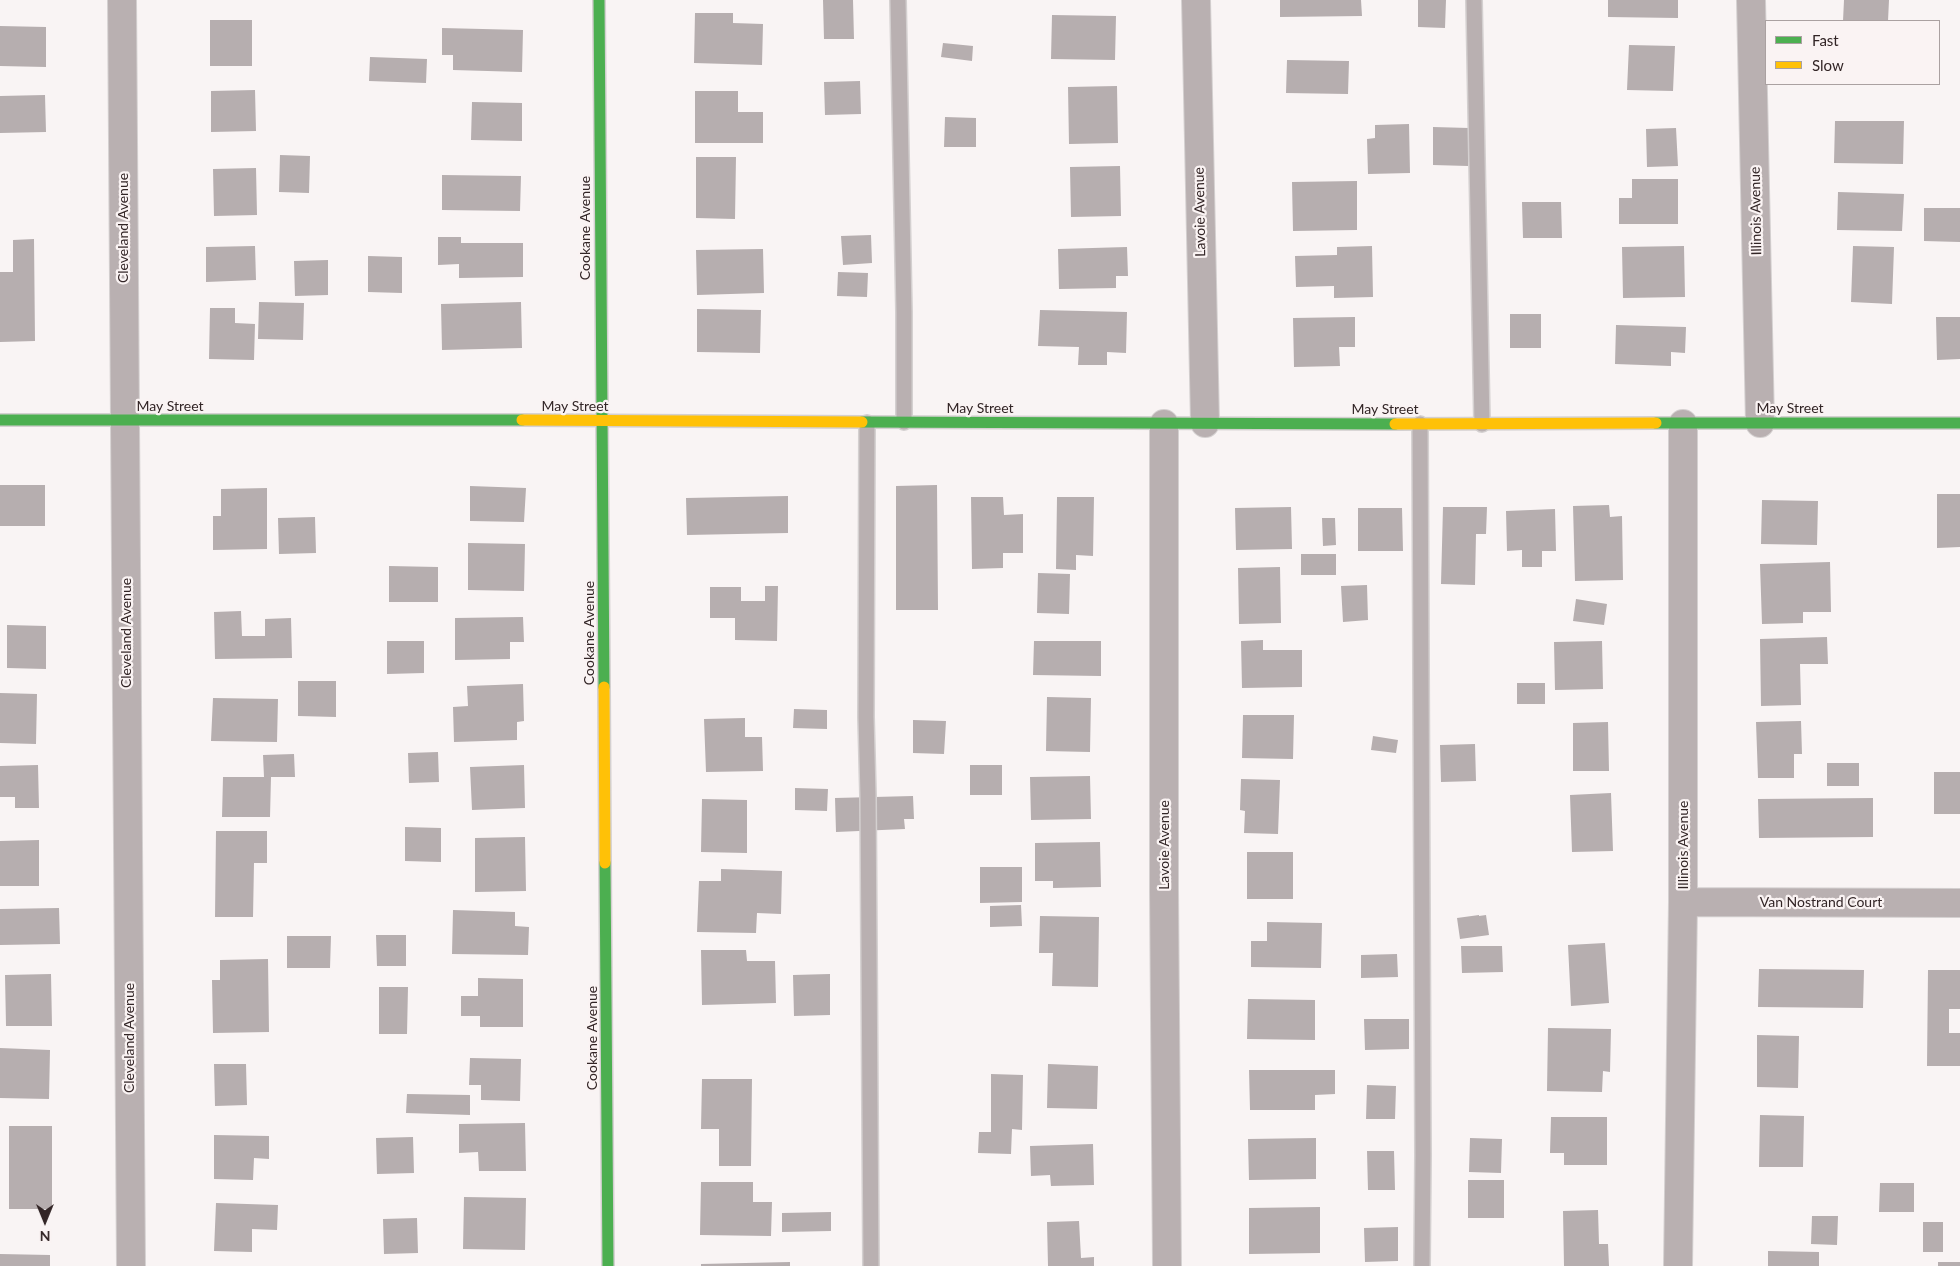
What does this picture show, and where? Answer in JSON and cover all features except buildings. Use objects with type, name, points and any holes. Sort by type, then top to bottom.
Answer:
[{"type":"street","name":"Cleveland Avenue","points":[[122,0],[131,1266]]},
{"type":"street","name":"Cookane Avenue","points":[[598,0],[608,1266]]},
{"type":"street","name":"Lavoie Avenue","points":[[1196,0],[1205,423]]},
{"type":"street","name":"Illinois Avenue","points":[[1751,0],[1760,423]]},
{"type":"street","name":"May Street","points":[[0,420],[602,420],[1164,424],[1960,423]]},
{"type":"street","name":"Lavoie Avenue","points":[[1164,424],[1164,890],[1167,1266]]},
{"type":"street","name":"Illinois Avenue","points":[[1678,1266],[1683,902],[1683,424]]},
{"type":"street","name":"Van Nostrand Court","points":[[1683,902],[1960,903]]},
{"type":"lane","points":[[898,0],[904,312],[904,422]]},
{"type":"lane","points":[[1474,0],[1482,424]]},
{"type":"lane","points":[[867,423],[866,717],[871,1266]]},
{"type":"lane","points":[[1420,424],[1422,1266]]},
{"type":"traffic: fast","points":[[599,0],[604,687]]},
{"type":"traffic: fast","points":[[0,420],[522,420]]},
{"type":"traffic: fast","points":[[862,422],[1395,424]]},
{"type":"traffic: fast","points":[[1656,423],[1960,423]]},
{"type":"traffic: fast","points":[[605,863],[608,1266]]},
{"type":"traffic: slow","points":[[522,420],[862,422]]},
{"type":"traffic: slow","points":[[1395,424],[1656,423]]},
{"type":"traffic: slow","points":[[604,687],[605,863]]}]
